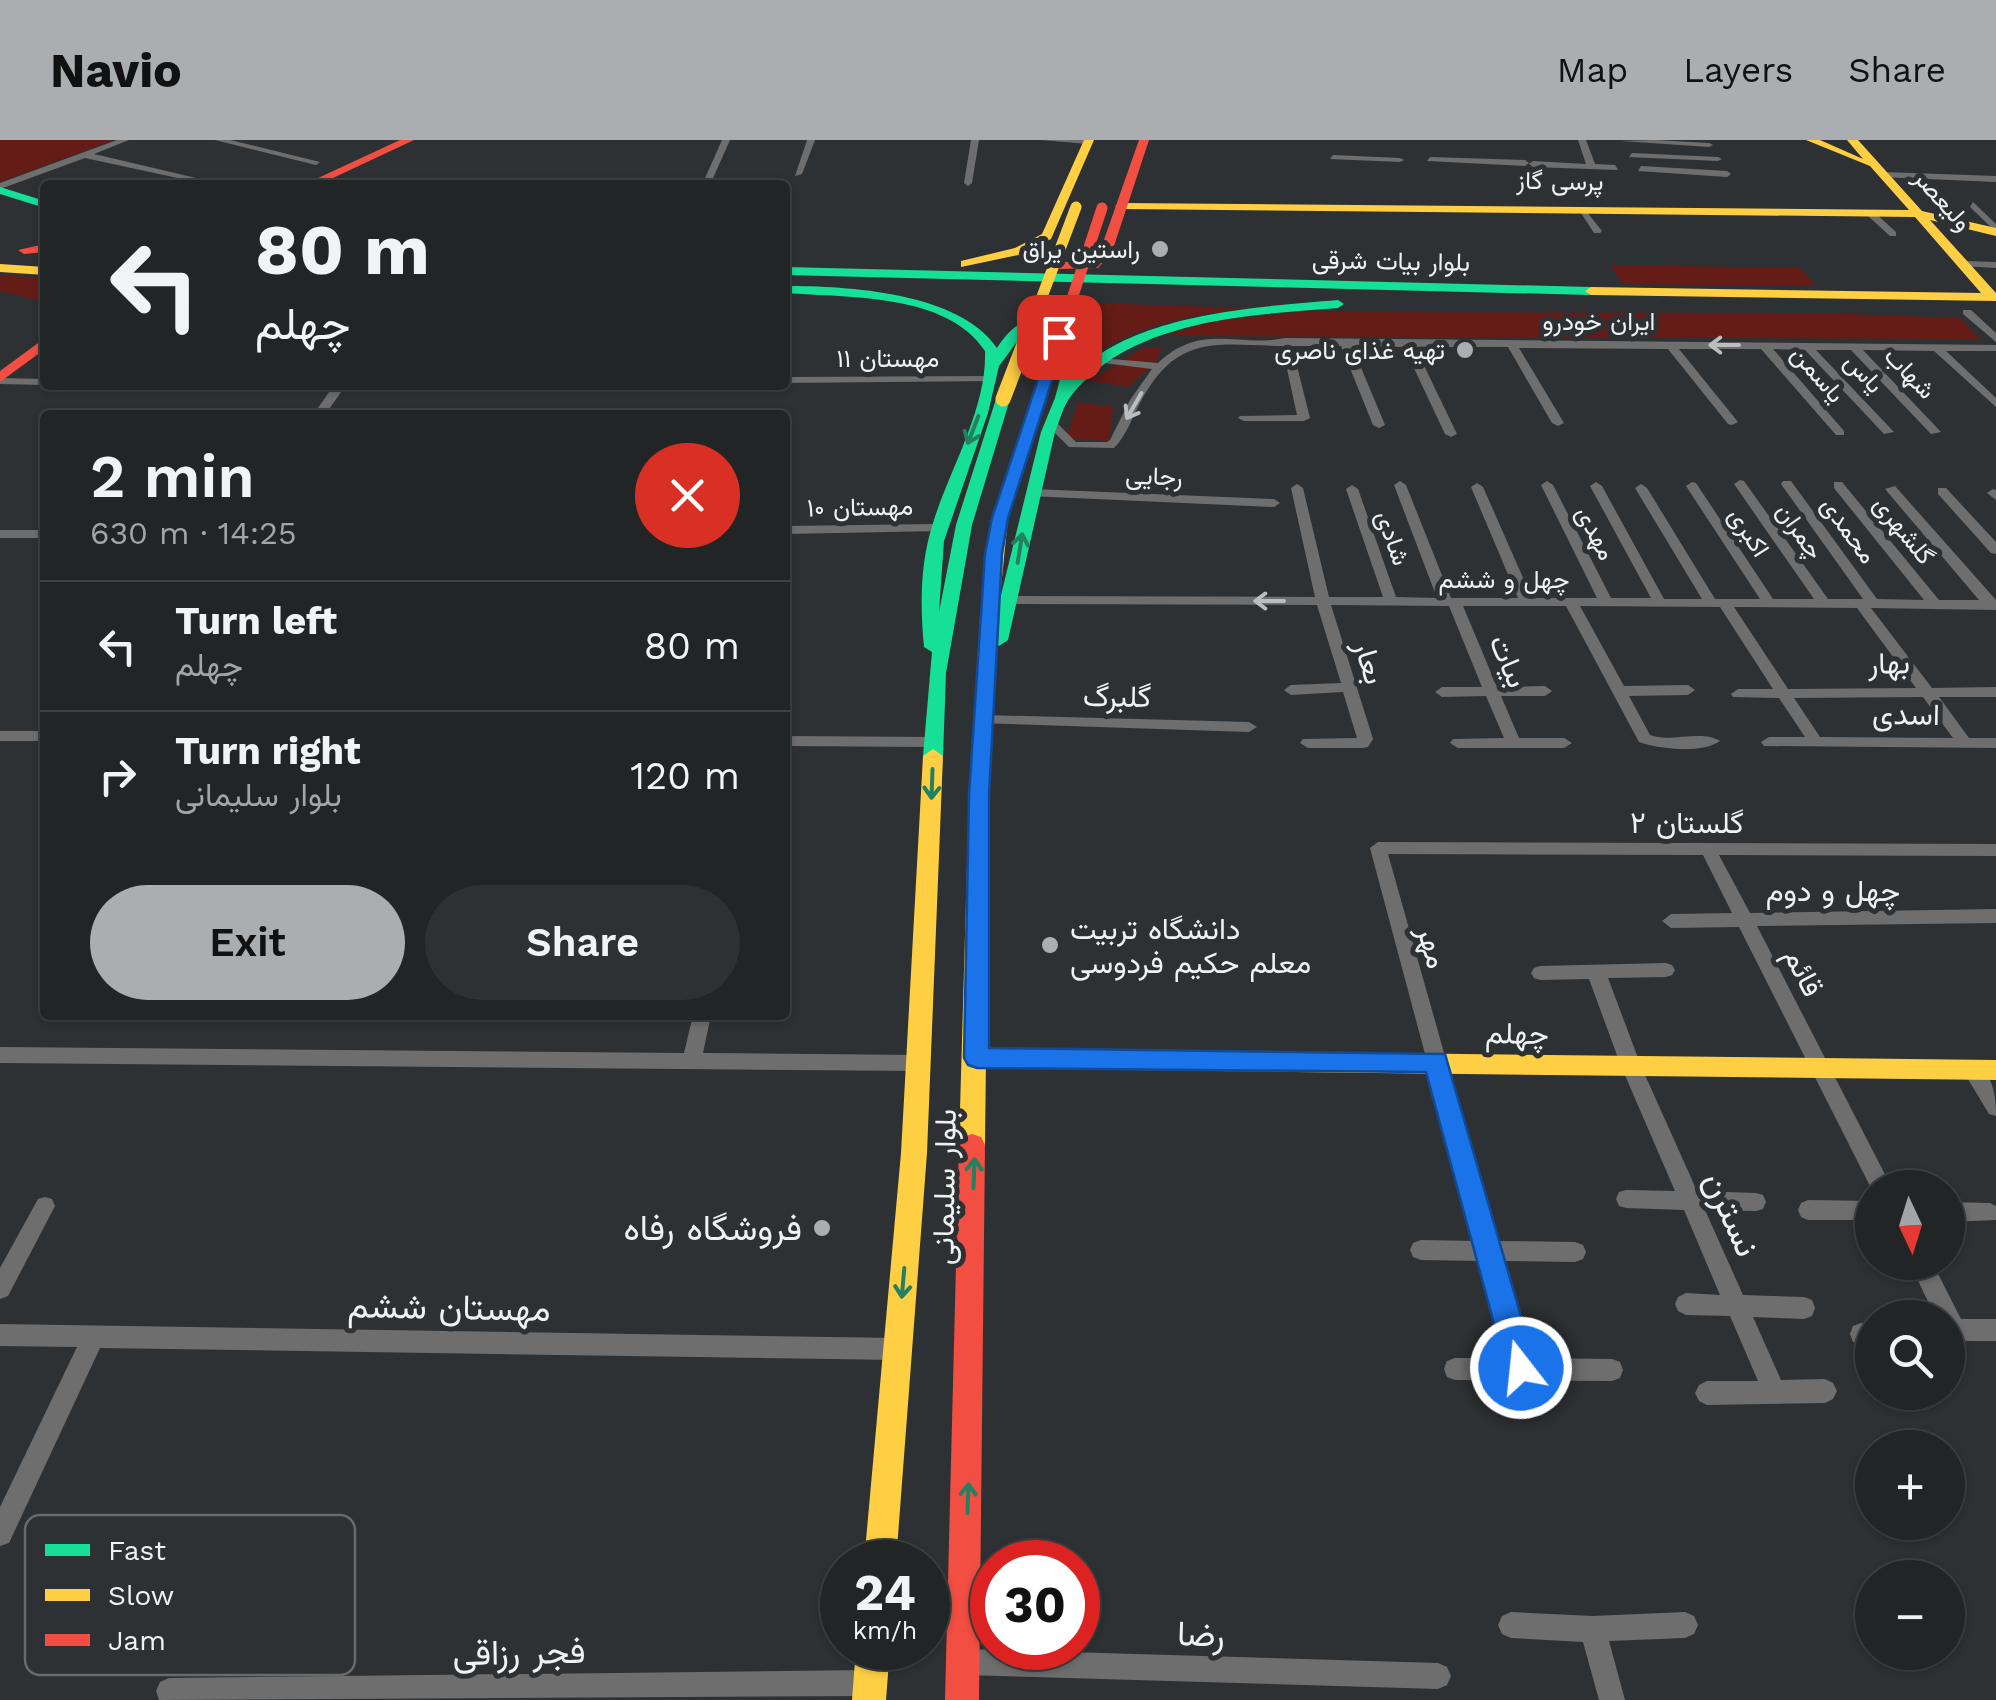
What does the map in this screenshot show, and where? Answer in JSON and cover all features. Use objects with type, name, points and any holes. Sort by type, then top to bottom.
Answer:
[{"type":"main road","points":[[319,180],[409,140]]},
{"type":"main road","points":[[986,676],[1012,600],[1032,494],[1052,424],[1049,400],[1112,207],[1129,140]]},
{"type":"main road","points":[[1093,141],[1047,236],[1047,261],[1063,266],[1094,265],[1106,252],[1112,207],[1144,140]]},
{"type":"main road","points":[[1812,140],[1883,174]]},
{"type":"main road","name":"ولیعصر","points":[[1852,140],[1995,302]]},
{"type":"main road","points":[[938,673],[926,609],[936,528],[997,380],[1076,206],[1093,141]]},
{"type":"main road","points":[[0,188],[40,203]]},
{"type":"main road","name":"پرسی گاز","points":[[1112,207],[1918,214],[1996,230]]},
{"type":"main road","points":[[880,273],[997,258],[1047,236]]},
{"type":"main road","points":[[1110,240],[1114,257],[1126,268],[1193,284]]},
{"type":"main road","points":[[0,249],[38,250]]},
{"type":"main road","points":[[0,268],[40,271]]},
{"type":"main road","name":"بلوار بیات شرقی","points":[[790,283],[880,273],[1810,302],[1995,302]]},
{"type":"main road","name":"بلوار بیات شرقی","points":[[790,283],[1338,304],[1772,301]]},
{"type":"main road","points":[[790,284],[929,308],[974,326],[991,343],[997,380]]},
{"type":"main road","name":"بلوار بیات شرقی","points":[[1810,302],[1967,312],[1995,302]]},
{"type":"main road","points":[[1049,400],[1104,360],[1158,331],[1200,319],[1338,304]]},
{"type":"main road","points":[[986,676],[1000,518],[1078,334],[1071,322],[1041,318],[1020,322],[1011,330],[997,380]]},
{"type":"main road","points":[[0,380],[40,346]]},
{"type":"main road","name":"بلوار سلیمانی","points":[[882,1540],[919,1063],[938,673],[964,525],[997,380]]},
{"type":"main road","name":"بلوار سلیمانی","points":[[962,1700],[986,676]]},
{"type":"main road","name":"چهلم","points":[[977,1058],[1996,1070]]},
{"type":"street","points":[[0,188],[125,140]]},
{"type":"street","points":[[220,140],[316,162]]},
{"type":"street","points":[[708,180],[726,140]]},
{"type":"street","points":[[798,174],[812,140]]},
{"type":"street","points":[[968,183],[975,140]]},
{"type":"street","points":[[1045,140],[1093,141]]},
{"type":"street","points":[[1369,140],[1370,159]]},
{"type":"street","points":[[1582,140],[1591,166]]},
{"type":"street","points":[[1625,142],[1708,146]]},
{"type":"street","points":[[1684,142],[1700,173]]},
{"type":"street","points":[[86,154],[200,180]]},
{"type":"street","points":[[1632,155],[1718,160]]},
{"type":"street","points":[[1430,159],[1470,156],[1529,164],[1615,168]]},
{"type":"street","points":[[1333,157],[1400,160]]},
{"type":"street","points":[[1641,169],[1727,174]]},
{"type":"street","points":[[1883,174],[1996,180]]},
{"type":"street","points":[[1973,206],[1996,230]]},
{"type":"street","points":[[1580,209],[1596,231]]},
{"type":"street","points":[[1870,213],[1893,234]]},
{"type":"street","points":[[1963,264],[1996,265]]},
{"type":"street","points":[[1967,312],[1996,339]]},
{"type":"street","points":[[1244,418],[1304,418],[1286,341]]},
{"type":"street","name":"ایران خودرو","points":[[1160,368],[1178,350],[1202,342],[1996,348]]},
{"type":"street","points":[[1345,342],[1379,425]]},
{"type":"street","points":[[1406,342],[1452,434]]},
{"type":"street","points":[[1511,343],[1558,423]]},
{"type":"street","points":[[1670,344],[1732,422]]},
{"type":"street","name":"یاسمن","points":[[1763,345],[1840,433]]},
{"type":"street","name":"یاس","points":[[1807,346],[1888,432]]},
{"type":"street","name":"شهاب","points":[[1853,346],[1935,432]]},
{"type":"street","points":[[1936,347],[1996,404]]},
{"type":"street","points":[[1052,424],[1073,445],[1110,446],[1132,406],[1160,368],[1104,360]]},
{"type":"street","points":[[0,380],[40,382]]},
{"type":"street","name":"مهستان ۱۱","points":[[790,380],[997,380]]},
{"type":"street","name":"مهدی","points":[[1546,484],[1606,602]]},
{"type":"street","name":"چمران","points":[[1740,484],[1824,603]]},
{"type":"street","name":"محمدی","points":[[1788,484],[1964,742]]},
{"type":"street","name":"بیات","points":[[1400,485],[1513,742]]},
{"type":"street","name":"گلشهری","points":[[1838,485],[1935,604]]},
{"type":"street","points":[[1596,486],[1660,602]]},
{"type":"street","name":"اکبری","points":[[1692,486],[1770,603]]},
{"type":"street","points":[[1477,487],[1528,602]]},
{"type":"street","name":"بعار","points":[[1296,488],[1323,602],[1366,739],[1363,743],[1308,743]]},
{"type":"street","points":[[1641,488],[1815,740]]},
{"type":"street","name":"شادی","points":[[1352,489],[1391,602]]},
{"type":"street","points":[[1890,489],[1994,606]]},
{"type":"street","points":[[1942,491],[1996,550]]},
{"type":"street","name":"رجایی","points":[[1032,494],[1274,503]]},
{"type":"street","name":"مهستان ۱۰","points":[[790,530],[936,528]]},
{"type":"street","points":[[0,534],[40,534]]},
{"type":"street","name":"چهل و ششم","points":[[1012,600],[1994,606]]},
{"type":"street","points":[[1571,602],[1644,738],[1652,742],[1712,741]]},
{"type":"street","points":[[1291,690],[1349,687]]},
{"type":"street","points":[[1618,691],[1688,690]]},
{"type":"street","points":[[1442,692],[1545,691]]},
{"type":"street","name":"بهار","points":[[1738,694],[1996,692]]},
{"type":"street","name":"گلبرگ","points":[[983,720],[1249,726]]},
{"type":"street","points":[[0,736],[40,736]]},
{"type":"street","points":[[790,741],[933,742]]},
{"type":"street","points":[[1458,742],[1564,743]]},
{"type":"street","name":"اسدی","points":[[1769,742],[1996,742]]},
{"type":"street","name":"گلستان ۲","points":[[1378,848],[1996,850]]},
{"type":"street","name":"مهر","points":[[1378,848],[1436,1061]]},
{"type":"street","name":"قائم","points":[[1708,849],[1873,1170]]},
{"type":"street","name":"چهل و دوم","points":[[1671,921],[1996,916]]},
{"type":"street","points":[[1540,973],[1666,970]]},
{"type":"street","name":"نسترن","points":[[1596,972],[1631,1066],[1773,1389]]},
{"type":"street","points":[[692,1061],[701,1020]]},
{"type":"street","points":[[0,1055],[919,1063]]},
{"type":"street","points":[[1436,1061],[1521,1368]]},
{"type":"street","points":[[1972,1069],[1996,1108]]},
{"type":"street","points":[[1626,1199],[1756,1202]]},
{"type":"street","points":[[0,1289],[46,1206]]},
{"type":"street","points":[[1808,1210],[1855,1211]]},
{"type":"street","points":[[1965,1212],[1990,1213]]},
{"type":"street","points":[[1421,1250],[1575,1252]]},
{"type":"street","points":[[1686,1304],[1804,1308]]},
{"type":"street","points":[[1965,1330],[1996,1330]]},
{"type":"street","name":"مهستان ششم","points":[[0,1335],[898,1350]]},
{"type":"street","points":[[0,1534],[94,1336]]},
{"type":"street","points":[[1455,1369],[1612,1370]]},
{"type":"street","points":[[1707,1394],[1773,1389],[1825,1391]]},
{"type":"street","points":[[1511,1626],[1593,1629],[1685,1624]]},
{"type":"street","points":[[1593,1629],[1612,1700]]},
{"type":"street","name":"رضا","points":[[963,1662],[1438,1676]]},
{"type":"street","name":"فجر رزاقی","points":[[168,1691],[870,1692]]},
{"type":"shaded area","points":[[0,140],[114,140],[0,182]]},
{"type":"shaded area","points":[[1610,265],[1799,268],[1816,286],[1623,284]]},
{"type":"shaded area","points":[[0,275],[40,278],[40,301],[0,291]]},
{"type":"shaded area","points":[[1090,303],[1241,308],[1132,334],[1074,369],[1081,325]]},
{"type":"shaded area","points":[[1301,312],[1818,313],[1960,318],[1980,339],[1166,336],[1206,322]]},
{"type":"shaded area","points":[[1143,348],[1161,348],[1157,361],[1128,387],[1089,381]]},
{"type":"shaded area","points":[[1078,402],[1113,407],[1109,441],[1066,438]]},
{"type":"traffic: fast","points":[[0,190],[40,203]]},
{"type":"traffic: fast","points":[[790,271],[1591,291]]},
{"type":"traffic: fast","points":[[790,289],[868,296],[931,309],[959,319],[980,333],[992,351],[988,387],[936,541],[930,594],[933,647]]},
{"type":"traffic: fast","points":[[999,640],[1048,432],[1063,396],[1087,370],[1117,350],[1189,324],[1267,310],[1338,304]]},
{"type":"traffic: fast","points":[[996,363],[1010,338],[1024,324],[1043,319],[1071,322],[1079,334],[1061,396]]},
{"type":"traffic: fast","points":[[933,756],[937,673],[964,525],[1003,399]]},
{"type":"traffic: slow","points":[[965,264],[1019,251],[1047,236],[1089,140]]},
{"type":"traffic: slow","points":[[1811,140],[1866,164]]},
{"type":"traffic: slow","points":[[1852,140],[1992,297]]},
{"type":"traffic: slow","points":[[1121,206],[1918,214],[1996,232]]},
{"type":"traffic: slow","points":[[1003,399],[1076,207]]},
{"type":"traffic: slow","points":[[0,268],[40,271]]},
{"type":"traffic: slow","points":[[1591,291],[1996,297]]},
{"type":"traffic: slow","points":[[972,1145],[979,795],[989,617],[1000,518],[1038,401]]},
{"type":"traffic: slow","points":[[882,1540],[914,1153],[933,756]]},
{"type":"traffic: slow","points":[[1293,1062],[1996,1070]]},
{"type":"traffic: slow","points":[[869,1700],[871,1670]]},
{"type":"traffic: jam","points":[[320,180],[409,140]]},
{"type":"traffic: jam","points":[[1062,266],[1094,265],[1106,252],[1144,140]]},
{"type":"traffic: jam","points":[[1038,401],[1102,208]]},
{"type":"traffic: jam","points":[[24,250],[40,248]]},
{"type":"traffic: jam","points":[[0,378],[40,346]]},
{"type":"traffic: jam","points":[[977,1058],[1293,1062]]},
{"type":"traffic: jam","points":[[962,1700],[972,1145]]},
{"type":"place","name":"راستین یراق","points":[[1160,249]]},
{"type":"place","name":"تهیه غذای ناصری","points":[[1465,350]]},
{"type":"place","name":"دانشگاه تربیت معلم حکیم فردوسی","points":[[1050,945]]},
{"type":"place","name":"فروشگاه رفاه","points":[[822,1228]]},
{"type":"route","points":[[1059,337],[1000,518],[994,554],[979,795],[977,1058],[1436,1061],[1521,1368]]}]
